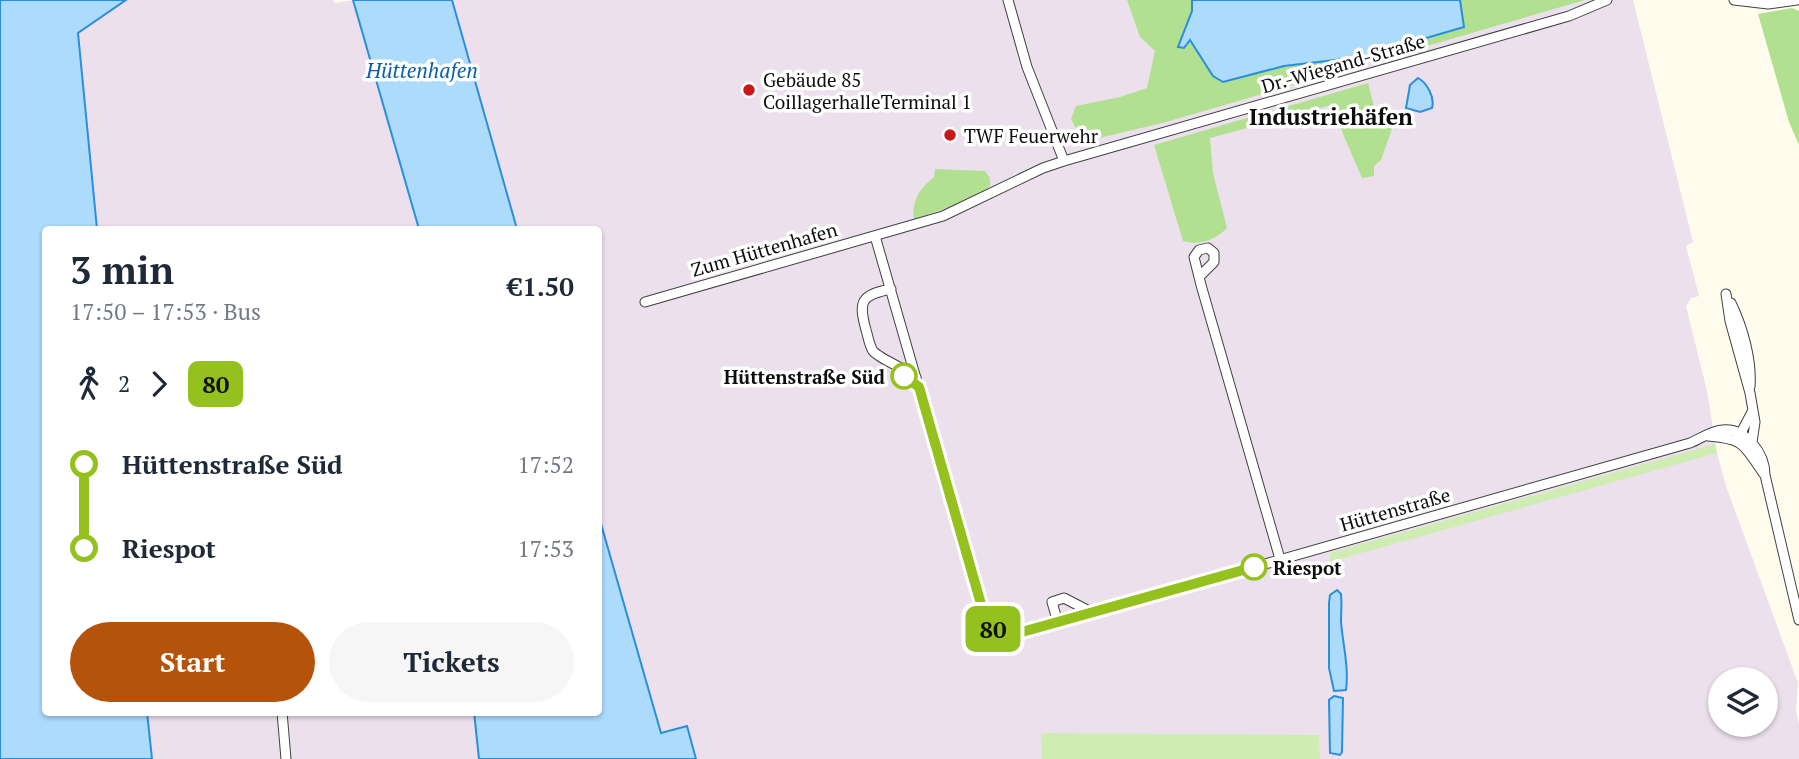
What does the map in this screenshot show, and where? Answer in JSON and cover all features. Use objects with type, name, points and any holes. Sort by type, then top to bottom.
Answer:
[{"type":"street","points":[[1008,0],[1027,67],[1064,161]]},
{"type":"street","name":"Dr.-Wiegand-Straße","points":[[893,231],[953,212],[1064,161],[1569,16],[1607,0]]},
{"type":"street","points":[[1734,0],[1768,4],[1797,0]]},
{"type":"street","name":"Zum Hüttenhafen","points":[[645,302],[893,231]]},
{"type":"street","name":"Hüttenstraße","points":[[875,236],[985,618],[994,632],[1002,635],[1058,623],[1659,452],[1706,436],[1745,440]]},
{"type":"street","points":[[1199,277],[1280,559]]},
{"type":"street","points":[[891,289],[869,295],[863,301],[861,309],[873,350],[916,377]]},
{"type":"street","points":[[1727,294],[1738,318],[1751,372],[1750,393],[1755,422],[1745,440],[1765,465],[1765,475],[1799,620]]},
{"type":"street","points":[[1058,623],[1052,602],[1060,598],[1093,613]]},
{"type":"street","points":[[282,716],[286,759]]},
{"type":"shaded area","points":[[126,0],[333,0],[335,3],[353,0],[418,226],[97,226],[78,33]]},
{"type":"shaded area","points":[[452,0],[1633,0],[1693,242],[1686,246],[1699,296],[1691,298],[1686,306],[1707,391],[1717,453],[1726,486],[1798,683],[1796,711],[1799,725],[1799,759],[696,759],[686,726],[661,734],[602,528],[602,226],[516,226]]},
{"type":"shaded area","points":[[147,716],[474,716],[479,759],[152,759]]},
{"type":"green space","points":[[1127,0],[1192,0],[1192,11],[1179,46],[1190,39],[1197,52],[1223,82],[1284,66],[1361,57],[1464,27],[1460,0],[1585,0],[1166,122],[1083,142],[1071,119],[1076,106],[1147,88],[1155,51],[1140,37]]},
{"type":"green space","points":[[1792,8],[1799,11],[1799,145],[1789,122],[1758,14]]},
{"type":"green space","points":[[1368,83],[1375,110],[1388,111],[1394,123],[1381,160],[1374,166],[1374,176],[1362,178],[1343,134],[1335,104],[1210,138],[1213,173],[1227,228],[1207,241],[1183,241],[1154,145]]},
{"type":"green space","points":[[935,169],[985,171],[990,178],[990,186],[974,199],[914,219],[915,201],[921,190],[934,177]]},
{"type":"green space","points":[[1715,444],[1717,453],[1330,562],[1330,553]]},
{"type":"green space","points":[[1041,733],[1319,735],[1320,759],[1042,759]]},
{"type":"water","points":[[0,0],[126,0],[78,33],[97,226],[42,226],[42,716],[147,716],[152,759],[0,759]]},
{"type":"water","name":"Hüttenhafen","points":[[353,0],[452,0],[516,226],[418,226]]},
{"type":"water","points":[[1192,0],[1460,0],[1464,27],[1361,57],[1284,66],[1223,82],[1213,76],[1190,40],[1184,48],[1178,47],[1192,11]]},
{"type":"water","points":[[1418,78],[1430,91],[1433,104],[1432,108],[1420,112],[1406,108],[1410,85]]},
{"type":"water","points":[[602,527],[661,733],[687,726],[696,759],[479,759],[474,716],[602,716]]},
{"type":"water","points":[[1337,590],[1341,594],[1347,681],[1346,690],[1334,691],[1329,668],[1329,603],[1330,595]]},
{"type":"water","points":[[1334,696],[1343,698],[1340,755],[1330,753],[1329,700]]},
{"type":"bus line","name":"80","points":[[904,376],[919,387],[985,618],[994,632],[1002,635],[1015,634],[1254,567]]},
{"type":"place","name":"Gebäude 85 CoillagerhalleTerminal 1","points":[[749,90]]},
{"type":"place","name":"TWF Feuerwehr","points":[[950,135]]},
{"type":"place","name":"Hüttenstraße Süd","points":[[904,376]]},
{"type":"place","name":"Riespot","points":[[1254,567]]},
{"type":"district","name":"Industriehäfen","points":[[1331,116]]}]
